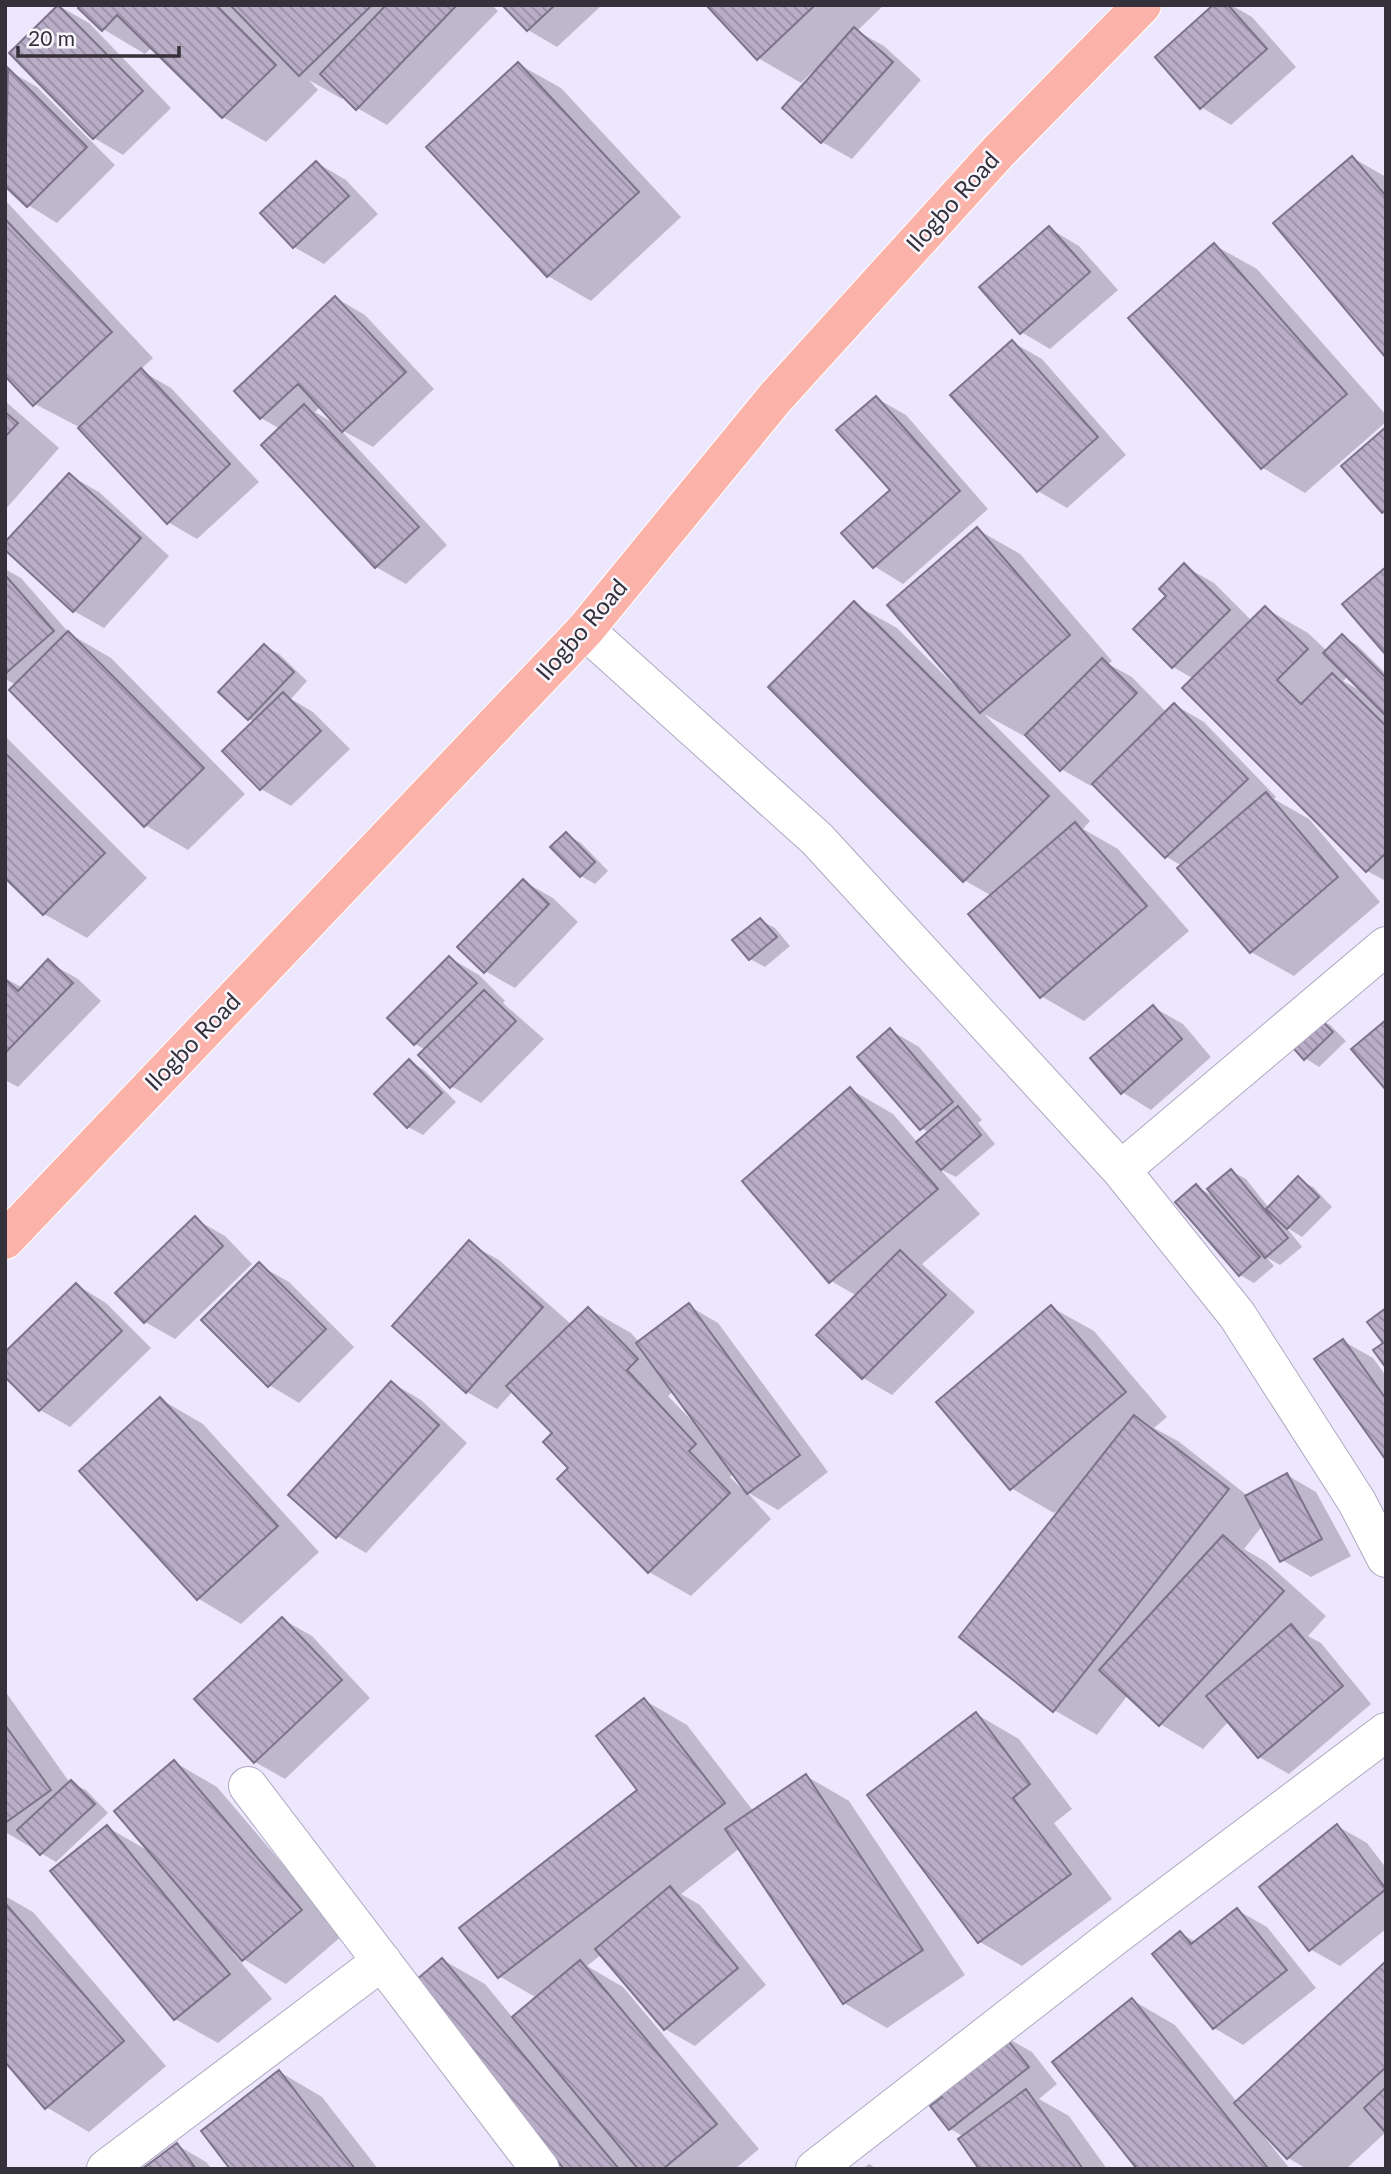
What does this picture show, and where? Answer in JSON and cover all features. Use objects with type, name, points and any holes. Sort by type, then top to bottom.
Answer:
[{"type":"main road","name":"Ilogbo Road","points":[[5,1240],[585,630],[775,398],[998,152],[1142,5]]},
{"type":"street","points":[[585,630],[817,839],[1121,1170],[1237,1315],[1357,1502],[1386,1558]]},
{"type":"street","points":[[1121,1170],[1386,946]]},
{"type":"street","points":[[815,2169],[1116,1935],[1386,1732]]},
{"type":"street","points":[[248,1786],[540,2169]]},
{"type":"street","points":[[106,2169],[382,1961]]},
{"type":"building","points":[[58,5],[143,91],[93,139],[9,53]]},
{"type":"building","points":[[80,5],[216,5],[276,65],[222,118],[117,15],[102,31],[78,8]]},
{"type":"building","points":[[230,5],[372,5],[299,76]]},
{"type":"building","points":[[386,5],[457,5],[356,110],[320,74]]},
{"type":"building","points":[[502,5],[555,5],[527,31]]},
{"type":"building","points":[[706,5],[815,5],[757,60]]},
{"type":"building","points":[[1213,5],[1228,5],[1267,49],[1200,109],[1155,57]]},
{"type":"building","points":[[854,27],[893,62],[821,143],[782,108]]},
{"type":"building","points":[[518,62],[639,192],[547,277],[426,147]]},
{"type":"building","points":[[8,68],[87,147],[27,207],[5,186]]},
{"type":"building","points":[[1352,156],[1386,196],[1386,358],[1273,223]]},
{"type":"building","points":[[316,161],[349,196],[293,248],[260,213]]},
{"type":"building","points":[[5,219],[112,332],[33,406],[5,376]]},
{"type":"building","points":[[1049,226],[1090,272],[1020,334],[979,287]]},
{"type":"building","points":[[1214,243],[1347,394],[1261,469],[1128,318]]},
{"type":"building","points":[[335,296],[406,372],[342,432],[298,384],[260,419],[234,391]]},
{"type":"building","points":[[1012,340],[1098,437],[1037,492],[950,395]]},
{"type":"building","points":[[141,368],[230,464],[167,524],[78,428]]},
{"type":"building","points":[[876,396],[960,491],[873,568],[841,533],[890,490],[836,430]]},
{"type":"building","points":[[304,404],[419,527],[375,568],[261,445]]},
{"type":"building","points":[[5,412],[18,423],[5,437]]},
{"type":"building","points":[[1386,427],[1386,510],[1382,513],[1341,466]]},
{"type":"building","points":[[69,473],[141,538],[73,612],[5,550],[5,542]]},
{"type":"building","points":[[977,527],[1070,635],[980,713],[887,605]]},
{"type":"building","points":[[1184,563],[1230,610],[1172,668],[1133,629],[1166,596],[1159,589]]},
{"type":"building","points":[[1386,567],[1386,655],[1342,604]]},
{"type":"building","points":[[5,575],[54,631],[5,674]]},
{"type":"building","points":[[854,601],[1049,796],[963,882],[768,687]]},
{"type":"building","points":[[1265,606],[1308,649],[1277,680],[1301,704],[1332,673],[1386,726],[1386,853],[1366,872],[1182,688]]},
{"type":"building","points":[[68,631],[204,768],[144,827],[9,690]]},
{"type":"building","points":[[1342,634],[1386,678],[1386,716],[1323,653]]},
{"type":"building","points":[[264,644],[294,672],[248,720],[218,692]]},
{"type":"building","points":[[1102,658],[1137,693],[1060,771],[1025,735]]},
{"type":"building","points":[[283,692],[321,731],[260,790],[222,751]]},
{"type":"building","points":[[1174,703],[1248,779],[1165,858],[1092,784]]},
{"type":"building","points":[[5,753],[105,853],[43,915],[5,878]]},
{"type":"building","points":[[1266,792],[1338,877],[1250,953],[1177,868]]},
{"type":"building","points":[[1075,822],[1147,906],[1040,998],[968,914]]},
{"type":"building","points":[[566,832],[595,862],[580,877],[550,847]]},
{"type":"building","points":[[523,879],[549,904],[484,973],[457,947]]},
{"type":"building","points":[[760,918],[777,937],[749,960],[732,940]]},
{"type":"building","points":[[449,956],[477,983],[414,1045],[387,1018]]},
{"type":"building","points":[[48,959],[73,983],[5,1053],[5,979],[18,991]]},
{"type":"building","points":[[484,990],[516,1021],[450,1088],[418,1055]]},
{"type":"building","points":[[1153,1005],[1182,1039],[1121,1094],[1090,1058]]},
{"type":"building","points":[[1315,1014],[1333,1032],[1304,1060],[1287,1041]]},
{"type":"building","points":[[1386,1020],[1386,1090],[1351,1049]]},
{"type":"building","points":[[890,1028],[953,1102],[920,1130],[857,1057]]},
{"type":"building","points":[[409,1059],[442,1093],[407,1128],[374,1094]]},
{"type":"building","points":[[850,1087],[938,1189],[829,1283],[742,1181]]},
{"type":"building","points":[[958,1106],[981,1135],[941,1170],[916,1142]]},
{"type":"building","points":[[1231,1169],[1288,1238],[1265,1258],[1207,1189]]},
{"type":"building","points":[[1298,1176],[1319,1197],[1287,1229],[1266,1209]]},
{"type":"building","points":[[1196,1184],[1260,1257],[1239,1276],[1175,1202]]},
{"type":"building","points":[[195,1216],[223,1246],[144,1323],[115,1293]]},
{"type":"building","points":[[469,1240],[543,1307],[466,1393],[392,1326]]},
{"type":"building","points":[[900,1250],[946,1295],[862,1379],[816,1335]]},
{"type":"building","points":[[259,1262],[326,1329],[268,1387],[201,1320]]},
{"type":"building","points":[[76,1283],[122,1331],[39,1411],[5,1377],[5,1352]]},
{"type":"building","points":[[689,1303],[800,1455],[747,1494],[636,1343]]},
{"type":"building","points":[[1051,1305],[1126,1392],[1010,1490],[936,1402]]},
{"type":"building","points":[[588,1307],[638,1359],[627,1370],[696,1444],[689,1451],[730,1493],[648,1573],[557,1479],[568,1468],[543,1442],[552,1433],[506,1386]]},
{"type":"building","points":[[1386,1308],[1386,1368],[1373,1350],[1383,1343],[1367,1322]]},
{"type":"building","points":[[1343,1339],[1386,1399],[1386,1460],[1314,1359]]},
{"type":"building","points":[[391,1381],[439,1425],[336,1538],[288,1495]]},
{"type":"building","points":[[160,1397],[278,1526],[197,1600],[79,1471]]},
{"type":"building","points":[[1134,1415],[1229,1489],[1053,1712],[959,1637]]},
{"type":"building","points":[[1287,1473],[1322,1539],[1280,1562],[1245,1496]]},
{"type":"building","points":[[1223,1535],[1284,1591],[1159,1726],[1099,1670]]},
{"type":"building","points":[[282,1617],[342,1680],[254,1763],[194,1699]]},
{"type":"building","points":[[1291,1624],[1343,1686],[1258,1758],[1206,1696]]},
{"type":"building","points":[[644,1698],[725,1803],[498,1978],[459,1928],[637,1790],[596,1736]]},
{"type":"building","points":[[976,1712],[1030,1784],[1013,1798],[1071,1874],[978,1943],[867,1795]]},
{"type":"building","points":[[5,1725],[51,1790],[5,1823]]},
{"type":"building","points":[[174,1760],[302,1910],[242,1961],[114,1811]]},
{"type":"building","points":[[806,1774],[923,1950],[843,2004],[725,1829]]},
{"type":"building","points":[[71,1780],[95,1804],[40,1855],[17,1830]]},
{"type":"building","points":[[1337,1824],[1386,1889],[1309,1951],[1259,1887]]},
{"type":"building","points":[[107,1825],[230,1974],[174,2020],[50,1871]]},
{"type":"building","points":[[670,1886],[738,1968],[664,2030],[595,1949]]},
{"type":"building","points":[[5,1903],[124,2041],[45,2109],[5,2062]]},
{"type":"building","points":[[1237,1908],[1287,1970],[1213,2029],[1152,1954],[1180,1931],[1191,1944]]},
{"type":"building","points":[[442,1958],[619,2169],[564,2169],[410,1985]]},
{"type":"building","points":[[580,1960],[717,2124],[663,2169],[638,2169],[512,2017]]},
{"type":"building","points":[[1386,1961],[1386,2067],[1287,2159],[1234,2103]]},
{"type":"building","points":[[1132,1998],[1267,2167],[1265,2169],[1137,2169],[1052,2062]]},
{"type":"building","points":[[1002,2033],[1029,2067],[949,2130],[930,2106],[942,2097],[934,2087]]},
{"type":"building","points":[[279,2070],[355,2169],[230,2169],[201,2131]]},
{"type":"building","points":[[1386,2087],[1386,2133],[1364,2108]]},
{"type":"building","points":[[1026,2089],[1083,2169],[979,2169],[958,2139]]},
{"type":"building","points":[[177,2143],[196,2169],[142,2169]]}]
